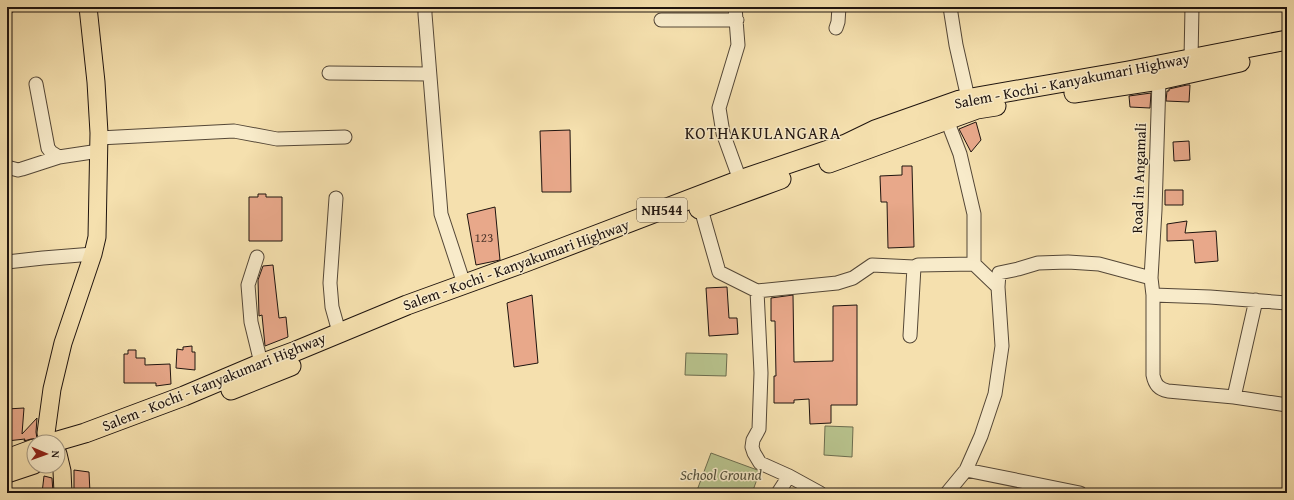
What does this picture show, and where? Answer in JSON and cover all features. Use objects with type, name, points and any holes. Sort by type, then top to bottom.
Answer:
[{"type":"highway","name":"Salem - Kochi - Kanyakumari Highway","points":[[66,443],[85,433],[184,396],[261,363],[296,351],[407,305],[538,258],[740,180],[839,146],[875,130],[968,98],[1128,71],[1287,40]]},
{"type":"highway","name":"Salem - Kochi - Kanyakumari Highway","points":[[66,446],[176,413],[416,314],[524,276],[770,183],[850,156],[977,109],[1159,80],[1287,53]]},
{"type":"highway","points":[[7,459],[26,452]]},
{"type":"highway","points":[[7,473],[26,467]]},
{"type":"main road","points":[[47,434],[52,389],[63,343],[97,238],[99,144],[96,82],[88,7]]},
{"type":"main road","points":[[62,474],[64,493]]},
{"type":"street","points":[[425,7],[441,214],[464,284]]},
{"type":"street","points":[[836,28],[839,7]]},
{"type":"street","points":[[950,7],[956,45],[968,98]]},
{"type":"street","points":[[1191,58],[1192,7]]},
{"type":"street","points":[[661,20],[736,13],[738,45],[719,108],[723,133],[740,180]]},
{"type":"street","points":[[329,73],[429,74]]},
{"type":"street","name":"Road in Angamali","points":[[1159,80],[1155,210],[1150,278],[1153,295],[1153,375],[1155,383],[1162,390],[1234,397],[1287,405]]},
{"type":"street","points":[[36,84],[48,148],[59,157]]},
{"type":"street","points":[[947,120],[960,154],[974,214],[974,264]]},
{"type":"street","points":[[7,167],[18,170],[22,169],[99,144],[234,130],[277,139],[345,137]]},
{"type":"street","points":[[336,198],[330,283],[332,307],[339,332]]},
{"type":"street","points":[[701,209],[719,272],[757,291],[837,283],[853,278],[872,266],[914,267],[918,264],[974,264],[998,287]]},
{"type":"street","points":[[7,262],[93,254]]},
{"type":"street","points":[[257,257],[248,285],[251,322],[261,363]]},
{"type":"street","points":[[947,493],[966,470],[981,436],[995,394],[1002,346],[998,287],[1000,273],[1018,270],[1038,263],[1068,262],[1099,264],[1150,278]]},
{"type":"street","points":[[910,336],[914,267]]},
{"type":"street","points":[[757,291],[761,373],[760,429],[753,440],[754,453],[760,463],[789,476],[820,493]]},
{"type":"street","points":[[1153,295],[1210,297],[1287,303]]},
{"type":"street","points":[[1234,397],[1256,300]]},
{"type":"street","points":[[966,470],[1080,493]]},
{"type":"street","points":[[778,493],[789,476]]},
{"type":"green space","points":[[686,353],[727,354],[726,376],[685,375]]},
{"type":"green space","points":[[825,426],[853,427],[852,457],[824,455]]},
{"type":"green space","name":"School Ground","points":[[711,453],[760,471],[752,493],[696,493]]},
{"type":"building","points":[[1190,85],[1189,102],[1166,101],[1167,91],[1169,91],[1169,89]]},
{"type":"building","points":[[1151,93],[1150,108],[1130,107],[1129,96]]},
{"type":"building","points":[[976,122],[981,140],[971,152],[959,129]]},
{"type":"building","points":[[570,130],[571,192],[542,192],[540,131]]},
{"type":"building","points":[[1189,141],[1190,160],[1174,161],[1173,142]]},
{"type":"building","points":[[902,166],[912,166],[914,247],[888,248],[887,202],[881,202],[880,176],[902,175]]},
{"type":"building","points":[[1165,190],[1183,190],[1183,205],[1165,205]]},
{"type":"building","points":[[258,194],[266,194],[266,197],[282,197],[282,241],[249,241],[249,197],[258,197]]},
{"type":"building","points":[[495,207],[500,260],[476,265],[467,214]]},
{"type":"building","points":[[1187,221],[1185,233],[1216,231],[1218,261],[1195,263],[1193,240],[1167,241],[1167,224]]},
{"type":"building","points":[[273,265],[279,318],[286,317],[288,337],[265,346],[262,315],[259,316],[258,280],[263,266]]},
{"type":"building","points":[[727,287],[729,318],[737,318],[738,334],[709,336],[706,288]]},
{"type":"building","points":[[532,295],[538,363],[514,367],[507,303]]},
{"type":"building","points":[[793,295],[794,362],[833,361],[833,306],[857,305],[857,405],[831,405],[831,423],[810,424],[809,399],[794,400],[794,403],[774,403],[774,376],[776,376],[775,321],[771,321],[771,298]]},
{"type":"building","points":[[192,346],[192,352],[195,352],[195,370],[176,368],[177,349],[183,350],[183,347]]},
{"type":"building","points":[[128,350],[136,350],[136,358],[145,358],[145,365],[170,364],[171,384],[156,386],[156,383],[124,383],[124,354],[128,354]]},
{"type":"building","points":[[24,408],[22,434],[37,418],[36,434],[26,434],[26,440],[24,441],[25,439],[7,441],[7,409]]},
{"type":"building","points":[[74,470],[89,472],[90,493],[74,493]]},
{"type":"building","points":[[44,476],[52,478],[53,493],[42,493]]},
{"type":"district","name":"KOTHAKULANGARA","points":[[763,133]]}]
